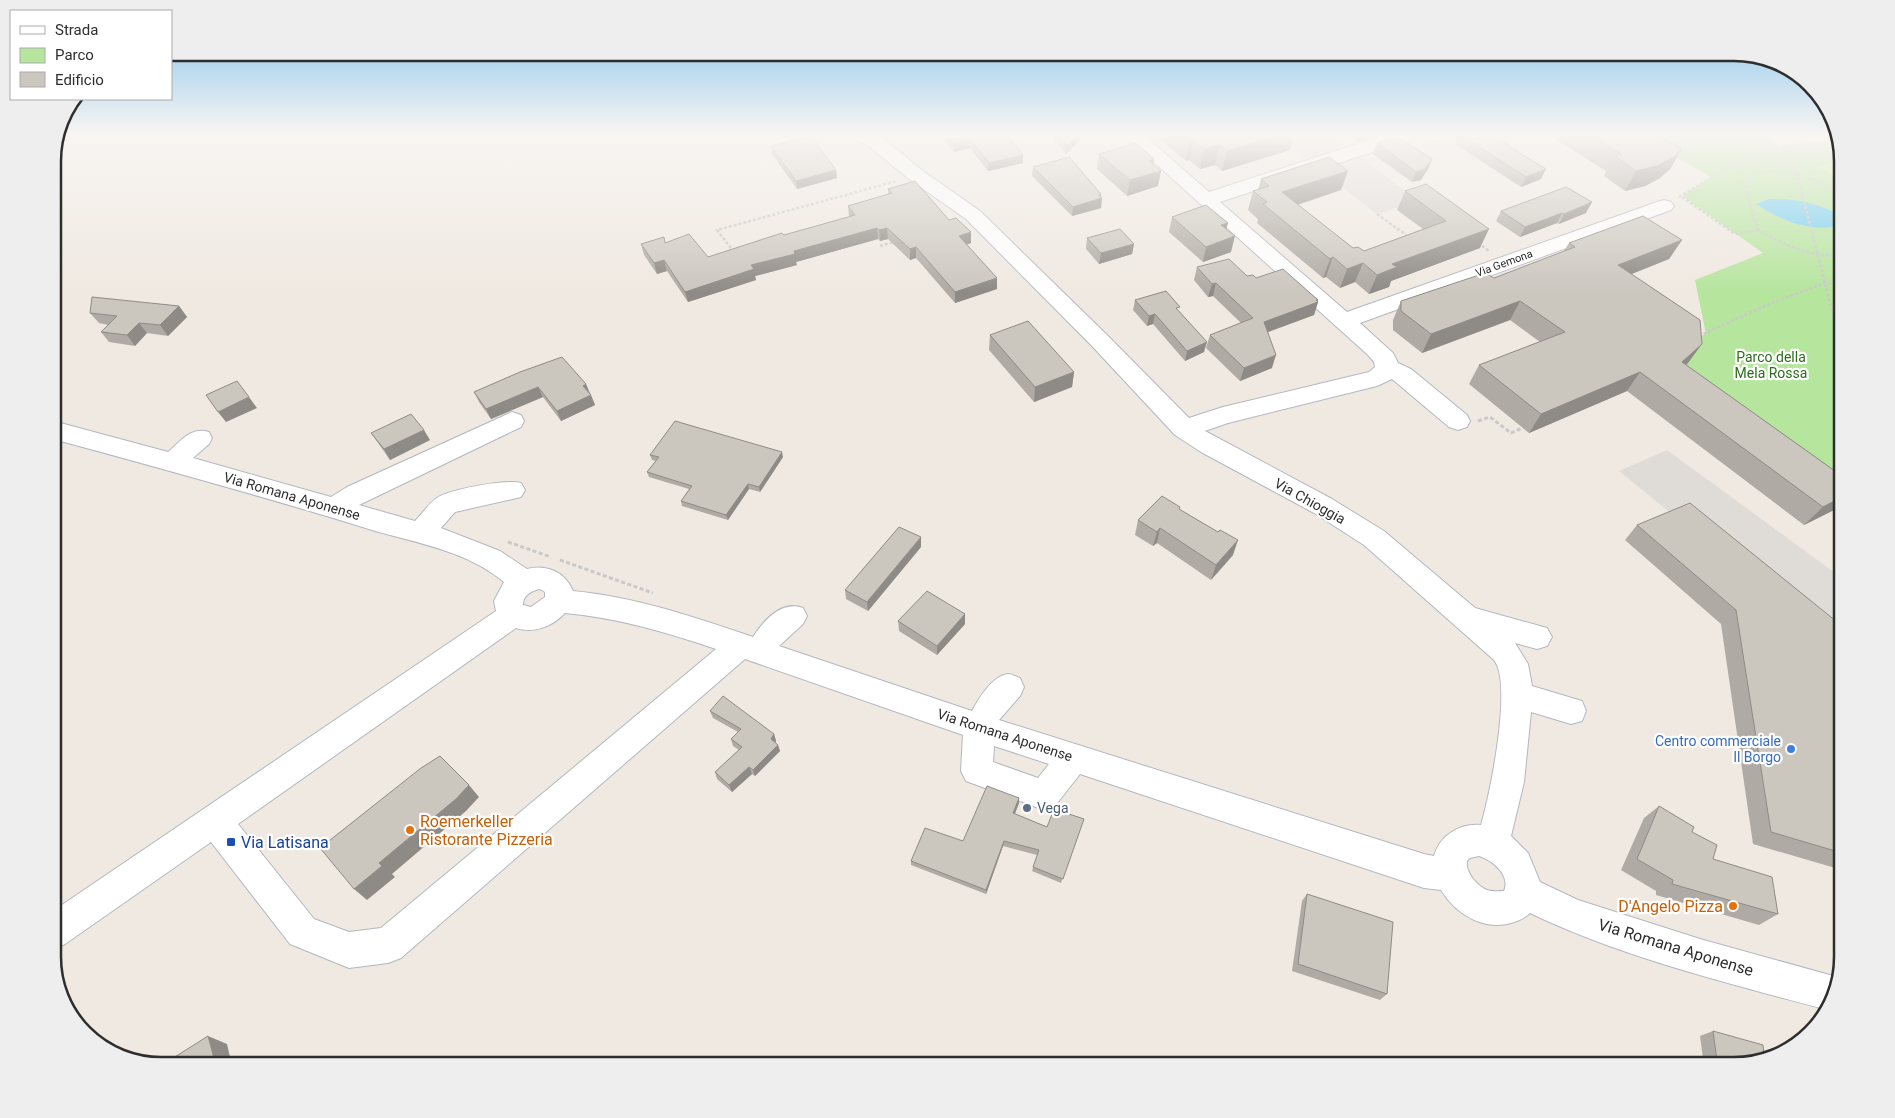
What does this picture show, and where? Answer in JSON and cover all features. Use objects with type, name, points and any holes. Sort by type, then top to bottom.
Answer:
[{"type":"street","name":"Via Chioggia","points":[[932,187],[972,216],[1100,340],[1184,429],[1210,446],[1323,506],[1374,538],[1511,658],[1515,670],[1517,695],[1511,758],[1502,812],[1492,844]]},
{"type":"street","points":[[1184,429],[1223,416],[1377,378],[1384,373],[1387,367],[1385,360],[1376,350],[1193,187]]},
{"type":"street","points":[[1208,200],[1247,187]]},
{"type":"street","name":"Via Gemona","points":[[1344,321],[1673,201]]},
{"type":"street","points":[[1387,367],[1403,375],[1458,421]]},
{"type":"street","points":[[334,508],[356,494],[512,421]]},
{"type":"street","name":"Via Romana Aponense","points":[[61,432],[334,508],[484,554],[502,563],[523,582]]},
{"type":"street","points":[[172,462],[200,438]]},
{"type":"street","points":[[420,534],[446,505],[463,499],[512,490]]},
{"type":"street","points":[[542,578],[551,581],[557,586],[560,593],[558,601],[553,609],[544,615],[535,619],[524,620],[510,612],[507,604],[514,588],[523,582],[542,578]]},
{"type":"street","name":"Via Romana Aponense","points":[[558,601],[599,605],[667,620],[750,650],[1074,758],[1424,871],[1451,875]]},
{"type":"street","points":[[61,926],[514,615]]},
{"type":"street","points":[[214,820],[302,932],[348,950],[388,945],[793,616]]},
{"type":"street","points":[[1467,618],[1537,637]]},
{"type":"street","points":[[1010,687],[991,705],[979,727],[977,771],[1044,795],[1074,758]]},
{"type":"street","points":[[1517,695],[1572,711]]},
{"type":"street","points":[[1479,840],[1492,844],[1503,850],[1520,870],[1523,882],[1523,892],[1513,906],[1502,909],[1488,908],[1474,903],[1462,893],[1451,875],[1449,863],[1452,853],[1458,845],[1467,841],[1479,840]]},
{"type":"street","name":"Via Romana Aponense","points":[[1523,892],[1551,907],[1583,919],[1700,957],[1827,991]]},
{"type":"path","points":[[737,256],[717,230],[875,187]]},
{"type":"path","points":[[1673,201],[1696,187]]},
{"type":"path","points":[[1745,187],[1758,230]]},
{"type":"path","points":[[1800,187],[1834,318]]},
{"type":"path","points":[[1673,201],[1735,234],[1758,230],[1792,249],[1818,257],[1834,256]]},
{"type":"path","points":[[1377,214],[1409,237]]},
{"type":"path","points":[[880,246],[899,240]]},
{"type":"path","points":[[1474,240],[1505,262]]},
{"type":"path","points":[[1692,340],[1769,304],[1825,283],[1834,284]]},
{"type":"path","points":[[1458,421],[1478,421],[1490,417],[1511,433],[1528,426]]},
{"type":"green space","name":"Parco della Mela Rossa","points":[[1695,187],[1834,187],[1834,497],[1645,362],[1706,334],[1695,280],[1763,253],[1682,196]]},
{"type":"shaded area","points":[[1342,187],[1401,187],[1419,201],[1377,214]]},
{"type":"shaded area","points":[[1667,450],[1834,572],[1834,646],[1619,471]]},
{"type":"water","points":[[1769,199],[1788,199],[1816,205],[1834,212],[1834,226],[1820,228],[1798,224],[1786,220],[1756,204]]},
{"type":"building","points":[[920,187],[949,220],[956,218],[971,232],[959,236],[997,278],[955,292],[916,247],[910,249],[887,228],[879,230],[877,228],[794,251],[795,254],[751,265],[754,269],[685,292],[664,260],[654,263],[641,244],[664,237],[665,243],[689,234],[708,257],[782,233],[784,235],[855,215],[848,206],[892,193],[888,189]]},
{"type":"building","points":[[1053,187],[1095,187],[1101,194],[1099,195],[1102,198],[1073,207]]},
{"type":"building","points":[[1265,187],[1297,187],[1282,192],[1353,248],[1358,247],[1364,251],[1446,221],[1405,191],[1416,187],[1430,187],[1489,229],[1392,264],[1397,267],[1377,275],[1363,263],[1347,269],[1333,257],[1330,259],[1263,204],[1267,202],[1253,191]]},
{"type":"building","points":[[1566,187],[1592,202],[1525,227],[1501,211]]},
{"type":"building","points":[[1206,205],[1228,223],[1221,225],[1235,236],[1206,247],[1172,217]]},
{"type":"building","points":[[1643,216],[1682,240],[1618,265],[1700,320],[1702,344],[1682,362],[1834,470],[1834,501],[1823,507],[1640,372],[1541,414],[1479,365],[1565,332],[1520,301],[1431,334],[1401,311],[1401,301],[1485,273],[1494,278],[1575,247],[1569,243]]},
{"type":"building","points":[[1120,229],[1134,244],[1101,253],[1087,238]]},
{"type":"building","points":[[1229,259],[1247,276],[1253,275],[1256,278],[1283,269],[1318,300],[1316,300],[1318,302],[1264,322],[1276,355],[1244,368],[1210,335],[1253,318],[1216,283],[1212,284],[1197,267]]},
{"type":"building","points":[[1166,291],[1180,307],[1176,308],[1207,342],[1187,351],[1155,314],[1149,316],[1135,300]]},
{"type":"building","points":[[92,297],[179,306],[160,325],[139,323],[127,335],[101,332],[117,316],[90,313]]},
{"type":"building","points":[[1028,321],[1074,372],[1035,387],[990,335]]},
{"type":"building","points":[[562,357],[586,384],[583,386],[591,395],[557,411],[538,387],[486,409],[474,392],[520,372]]},
{"type":"building","points":[[237,381],[249,397],[218,412],[206,395]]},
{"type":"building","points":[[411,414],[424,430],[384,449],[371,433]]},
{"type":"building","points":[[675,421],[782,452],[759,487],[748,484],[726,515],[681,501],[692,486],[647,472],[659,457],[650,455]]},
{"type":"building","points":[[1162,496],[1180,507],[1179,509],[1218,532],[1220,530],[1238,540],[1216,565],[1160,528],[1157,532],[1138,520]]},
{"type":"building","name":"Centro commerciale Il Borgo","points":[[1690,503],[1834,620],[1834,851],[1771,832],[1736,610],[1637,525]]},
{"type":"building","points":[[899,527],[921,537],[867,602],[845,590]]},
{"type":"building","points":[[927,591],[965,614],[937,646],[898,621]]},
{"type":"building","points":[[723,696],[774,734],[771,739],[778,745],[753,770],[749,767],[729,785],[715,772],[742,747],[731,739],[741,729],[710,711]]},
{"type":"building","points":[[440,756],[469,785],[456,799],[379,863],[382,866],[354,889],[320,848],[421,768]]},
{"type":"building","points":[[987,786],[1019,798],[1013,813],[1047,827],[1054,809],[1084,819],[1063,879],[1033,867],[1039,850],[1004,841],[986,890],[911,861],[925,828],[963,841]]},
{"type":"building","points":[[1659,806],[1694,827],[1692,832],[1717,845],[1713,859],[1772,877],[1778,914],[1672,884],[1673,880],[1637,859]]},
{"type":"building","points":[[1307,894],[1393,922],[1387,994],[1298,964]]},
{"type":"building","points":[[1713,1031],[1763,1045],[1764,1052],[1760,1053],[1747,1056],[1716,1057]]},
{"type":"building","points":[[208,1036],[214,1057],[175,1057]]},
{"type":"place","name":"Centro commerciale Il Borgo","points":[[1791,749]]},
{"type":"place","name":"Vega","points":[[1027,808]]},
{"type":"place","name":"Roemerkeller Ristorante Pizzeria","points":[[410,830]]},
{"type":"place","name":"Via Latisana","points":[[231,842]]},
{"type":"place","name":"D'Angelo Pizza","points":[[1733,906]]}]
